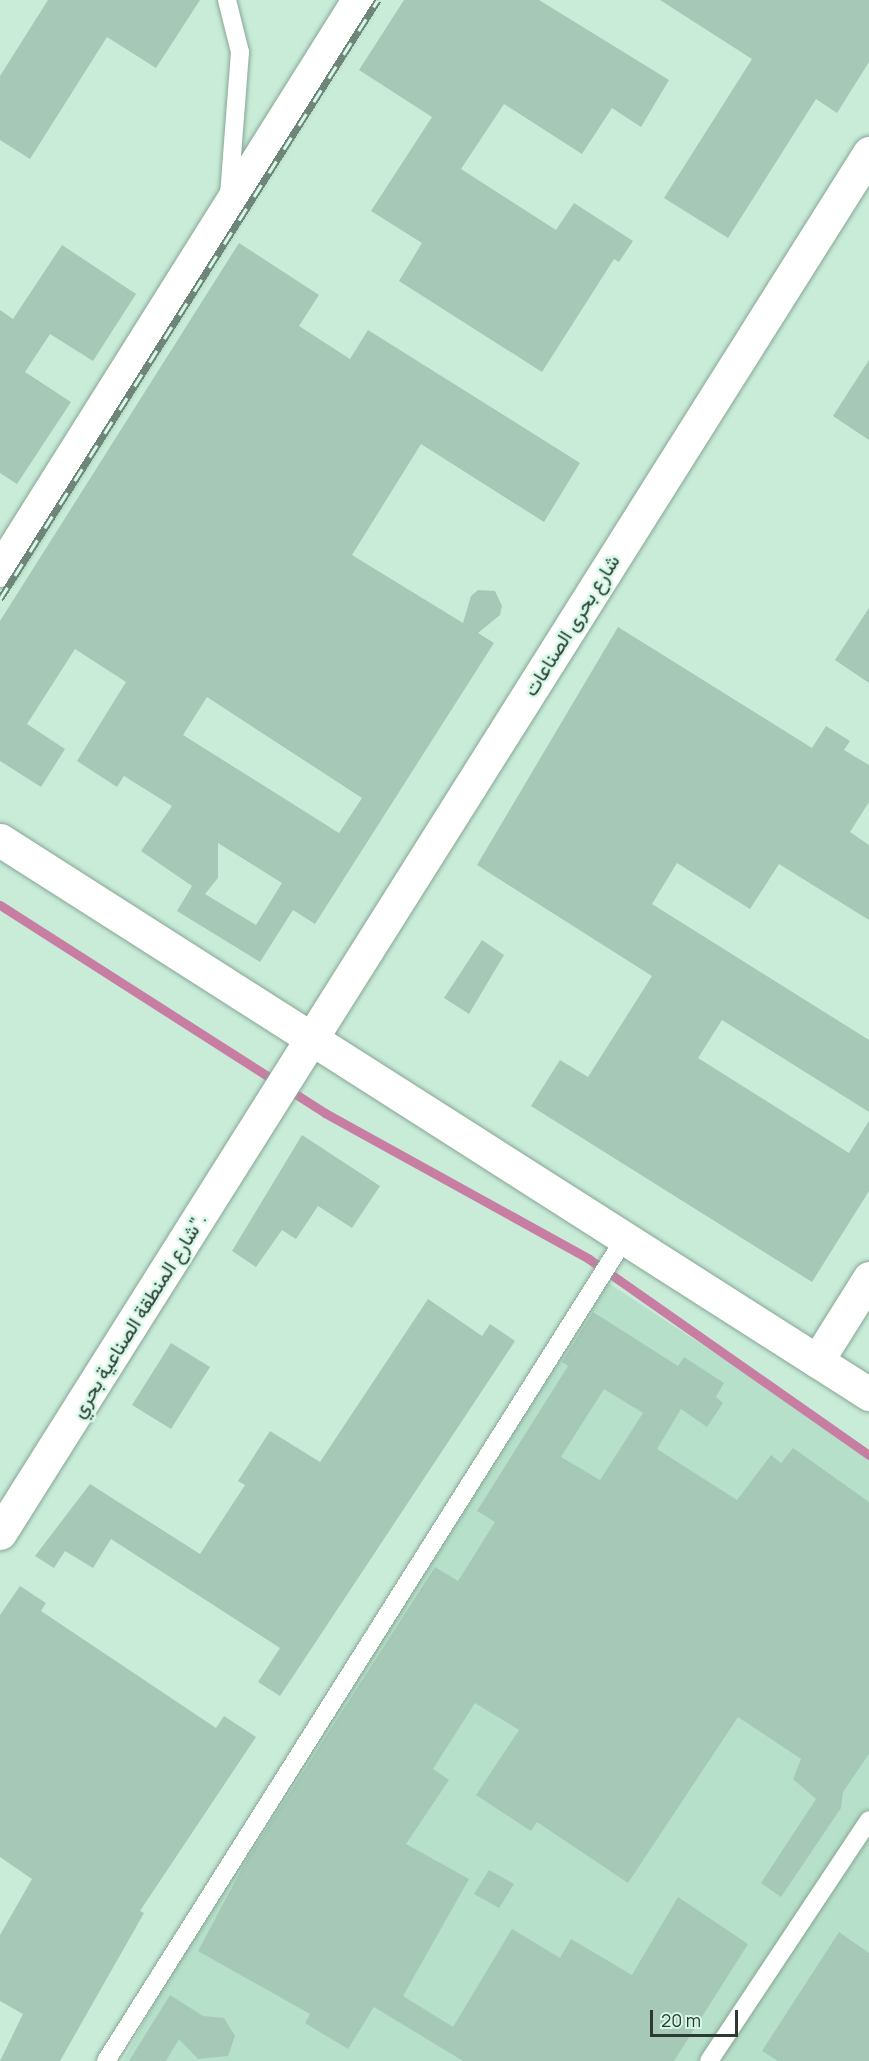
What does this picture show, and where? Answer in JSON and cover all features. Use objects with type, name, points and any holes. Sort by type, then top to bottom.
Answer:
[{"type":"street","points":[[0,570],[229,201],[358,0]]},
{"type":"street","name":"شارع بحرى الصناعات","points":[[283,1086],[869,153]]},
{"type":"street","points":[[0,840],[312,1039],[617,1250],[818,1361],[869,1394]]},
{"type":"street","name":"شارع المنطقة الصناعية بحري\".","points":[[0,1533],[283,1086]]},
{"type":"street","points":[[818,1361],[869,1278]]},
{"type":"lane","points":[[227,0],[240,52],[229,201]]},
{"type":"lane","points":[[106,2061],[617,1250]]},
{"type":"lane","points":[[710,2061],[869,1820]]},
{"type":"shaded area","points":[[596,1275],[869,1454],[869,2061],[123,2061],[210,1901]]},
{"type":"building","points":[[48,0],[200,0],[156,68],[107,37],[30,159],[0,140],[0,76]]},
{"type":"building","points":[[404,0],[539,0],[669,80],[641,127],[612,108],[582,154],[504,104],[461,169],[556,230],[574,203],[633,241],[619,262],[614,259],[542,372],[399,281],[422,243],[371,211],[432,117],[359,70]]},
{"type":"building","points":[[660,0],[869,0],[869,62],[837,113],[816,99],[728,238],[664,198],[752,59]]},
{"type":"building","points":[[239,243],[319,295],[299,326],[350,359],[368,330],[580,463],[544,522],[421,444],[352,555],[463,623],[471,596],[478,590],[495,591],[502,606],[500,615],[478,633],[494,643],[315,924],[293,910],[260,962],[177,911],[192,886],[141,851],[172,806],[124,776],[117,787],[77,761],[126,682],[75,649],[27,724],[65,749],[41,787],[0,761],[0,621]],"holes":[[[207,697],[362,798],[339,833],[183,735]],[[218,843],[282,883],[256,925],[205,894],[218,878]]]},
{"type":"building","points":[[62,245],[136,294],[93,361],[50,334],[25,372],[71,402],[17,484],[0,473],[0,310],[13,319]]},
{"type":"building","points":[[869,360],[869,440],[833,416]]},
{"type":"building","points":[[869,608],[869,683],[835,660]]},
{"type":"building","points":[[618,627],[812,748],[826,726],[850,741],[844,750],[869,765],[869,802],[850,832],[869,845],[869,920],[779,864],[750,909],[677,863],[652,904],[869,1040],[869,1112],[722,1020],[698,1058],[849,1153],[869,1121],[869,1191],[812,1282],[531,1106],[560,1060],[588,1077],[652,976],[477,865]]},
{"type":"building","points":[[482,940],[504,955],[469,1014],[444,998]]},
{"type":"building","points":[[302,1135],[380,1186],[352,1228],[318,1206],[296,1239],[282,1230],[256,1267],[232,1251]]},
{"type":"building","points":[[428,1299],[482,1336],[490,1324],[515,1341],[280,1696],[258,1682],[280,1648],[111,1539],[93,1568],[65,1551],[54,1568],[35,1556],[90,1484],[200,1554],[245,1485],[238,1481],[270,1431],[320,1462]]},
{"type":"building","points":[[593,1312],[678,1366],[684,1357],[724,1383],[716,1397],[723,1403],[707,1427],[681,1409],[657,1449],[737,1500],[771,1455],[781,1463],[793,1448],[869,1502],[869,1754],[843,1792],[841,1808],[781,1897],[761,1883],[816,1799],[793,1779],[801,1759],[738,1717],[628,1883],[537,1822],[531,1831],[476,1795],[519,1730],[475,1703],[433,1769],[449,1780],[406,1844],[469,1879],[403,1996],[453,2027],[512,1929],[560,1958],[571,1939],[632,1975],[678,1897],[748,1944],[674,2061],[463,2061],[374,2007],[348,2049],[305,2023],[310,2014],[198,1951],[246,1861],[435,1567],[458,1581],[495,1522],[477,1511],[568,1366],[562,1362]],"holes":[[[604,1389],[643,1413],[600,1480],[561,1457]]]},
{"type":"building","points":[[171,1343],[210,1367],[171,1429],[132,1405]]},
{"type":"building","points":[[20,1586],[46,1603],[41,1611],[216,1728],[224,1716],[256,1737],[140,1911],[144,1913],[60,2061],[0,2061],[23,2014],[0,2001],[0,1935],[32,1879],[0,1857],[0,1615]]},
{"type":"building","points":[[489,1870],[514,1884],[499,1908],[474,1894]]},
{"type":"building","points":[[839,1932],[869,1953],[869,2061],[778,2061],[762,2051]]},
{"type":"building","points":[[170,1995],[203,2016],[224,2018],[235,2036],[228,2056],[198,2059],[179,2039],[166,2061],[129,2061]]},
{"type":"waterway","points":[[0,905],[325,1113],[589,1259],[869,1455]]},
{"type":"railway","points":[[0,599],[378,0]]}]
